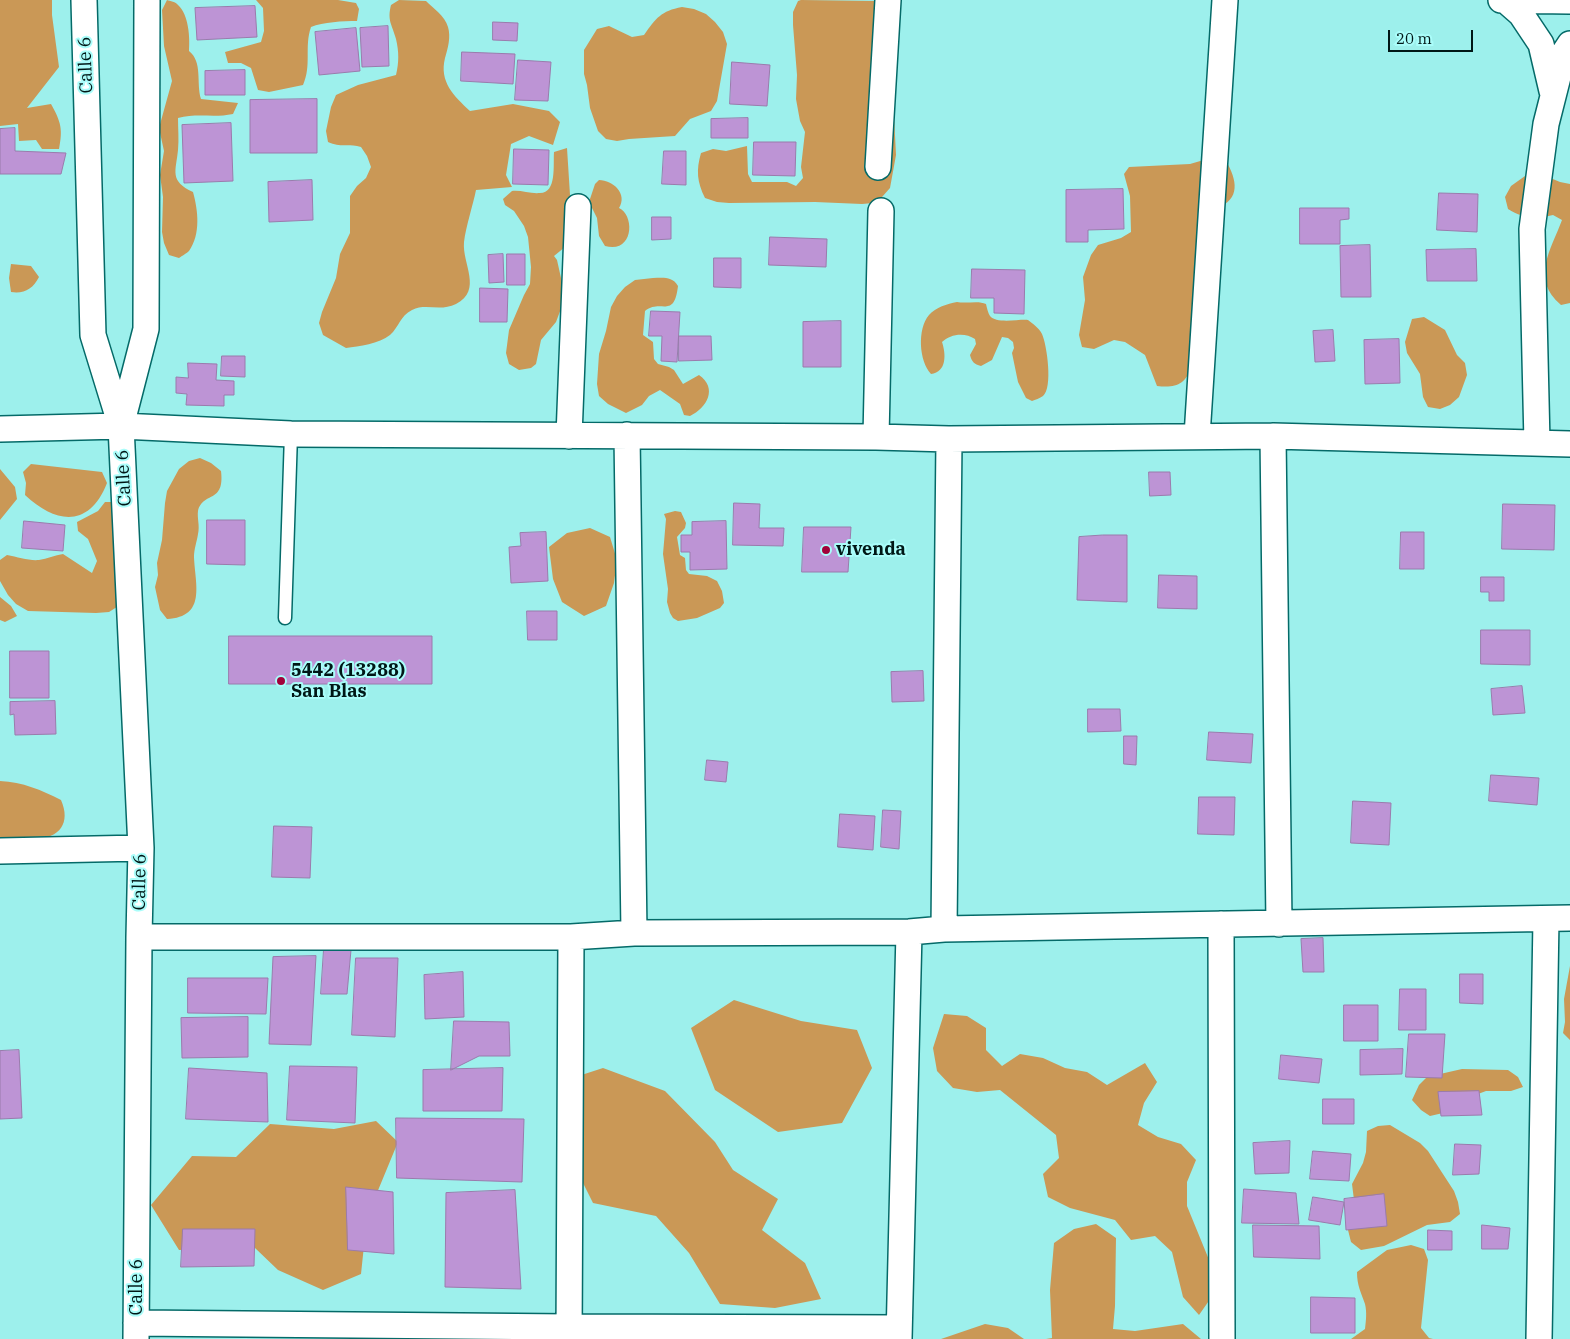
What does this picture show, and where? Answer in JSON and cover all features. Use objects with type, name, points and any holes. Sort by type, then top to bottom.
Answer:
[{"type":"street","name":"Calle 6","points":[[84,0],[93,335],[121,426],[141,848],[136,1331]]},
{"type":"street","name":"Calle 6","points":[[121,426],[146,329],[147,0]]},
{"type":"street","points":[[878,167],[888,0]]},
{"type":"street","points":[[1197,436],[1224,0]]},
{"type":"street","points":[[1501,0],[1570,2]]},
{"type":"street","points":[[1505,0],[1521,14],[1541,44],[1554,96]]},
{"type":"street","points":[[1537,443],[1532,229],[1546,124],[1564,54],[1570,44]]},
{"type":"street","points":[[568,436],[578,207]]},
{"type":"street","points":[[876,437],[881,210]]},
{"type":"street","points":[[0,429],[121,426],[291,434],[627,435],[949,439],[1273,436],[1570,444]]},
{"type":"street","points":[[627,435],[634,933]]},
{"type":"street","points":[[1273,436],[1279,924]]},
{"type":"street","points":[[944,929],[949,439]]},
{"type":"street","points":[[0,851],[141,848]]},
{"type":"street","points":[[139,937],[571,937],[634,933],[909,932],[944,929],[1558,919],[1539,1339]]},
{"type":"street","points":[[1221,924],[1222,1339]]},
{"type":"street","points":[[136,1331],[899,1334],[909,932]]},
{"type":"street","points":[[569,1333],[571,937]]},
{"type":"lane","points":[[285,618],[291,434]]},
{"type":"shaded area","points":[[0,0],[52,0],[52,15],[59,67],[27,108],[51,104],[60,126],[59,149],[42,149],[36,140],[19,141],[18,124],[0,126]]},
{"type":"shaded area","points":[[167,0],[177,4],[185,15],[189,33],[189,51],[198,67],[201,99],[238,103],[233,114],[178,118],[176,175],[180,184],[193,192],[197,222],[193,244],[189,251],[179,258],[169,255],[162,232],[163,197],[160,175],[164,151],[159,128],[172,81],[164,46],[162,10]]},
{"type":"shaded area","points":[[256,0],[338,0],[356,3],[359,9],[357,21],[327,23],[311,27],[308,42],[306,78],[303,85],[269,92],[258,90],[251,68],[241,63],[228,63],[225,52],[261,42],[264,31],[263,8]]},
{"type":"shaded area","points":[[399,0],[426,1],[444,19],[448,27],[449,42],[444,74],[453,94],[470,111],[513,104],[549,111],[560,122],[553,145],[529,136],[511,144],[506,175],[512,187],[476,190],[464,242],[470,284],[464,298],[450,306],[439,308],[423,307],[412,310],[405,315],[390,335],[380,341],[346,348],[323,335],[319,323],[336,278],[340,254],[350,233],[350,196],[366,178],[371,167],[361,147],[337,145],[328,142],[326,131],[331,107],[336,95],[358,85],[396,75],[398,48],[390,15],[391,5]]},
{"type":"shaded area","points":[[798,1],[876,1],[893,96],[896,155],[890,188],[873,203],[862,204],[815,202],[729,203],[705,198],[700,187],[698,165],[701,153],[713,149],[726,151],[747,146],[748,174],[752,182],[787,182],[796,186],[803,178],[801,167],[805,132],[800,121],[796,99],[797,75],[793,25],[793,12]]},
{"type":"shaded area","points":[[682,7],[706,14],[723,32],[727,44],[717,101],[711,111],[690,119],[675,136],[617,141],[606,139],[598,131],[590,108],[584,74],[584,50],[597,29],[609,26],[632,37],[644,35],[664,13]]},
{"type":"shaded area","points":[[567,148],[570,195],[565,247],[554,256],[557,260],[563,287],[562,306],[556,322],[541,340],[536,364],[531,368],[519,370],[509,364],[506,353],[509,330],[530,284],[531,267],[528,237],[524,226],[514,211],[505,205],[503,199],[512,191],[545,192],[552,183],[554,152]]},
{"type":"shaded area","points":[[1214,157],[1226,161],[1233,175],[1235,188],[1230,200],[1217,208],[1192,366],[1186,377],[1179,384],[1175,386],[1157,386],[1145,355],[1125,342],[1114,340],[1094,349],[1082,347],[1079,335],[1085,300],[1083,277],[1091,255],[1098,245],[1121,238],[1131,232],[1130,196],[1124,174],[1129,167],[1190,164]]},
{"type":"shaded area","points":[[1525,176],[1548,177],[1570,184],[1570,303],[1561,305],[1552,295],[1545,275],[1549,253],[1562,220],[1553,215],[1541,217],[1524,216],[1508,209],[1505,197],[1511,186]]},
{"type":"shaded area","points":[[599,180],[609,182],[618,189],[622,198],[619,208],[628,218],[629,233],[622,244],[615,247],[605,246],[599,236],[597,218],[589,202],[595,184]]},
{"type":"shaded area","points":[[11,264],[31,266],[39,277],[34,285],[28,290],[11,292],[9,278]]},
{"type":"shaded area","points":[[670,279],[678,286],[676,296],[670,305],[656,306],[645,311],[643,335],[653,342],[654,359],[658,364],[674,370],[683,384],[699,375],[708,386],[709,392],[705,403],[690,416],[684,415],[680,404],[660,390],[649,396],[642,405],[626,413],[608,404],[599,396],[597,384],[599,354],[611,307],[625,287],[635,280]]},
{"type":"shaded area","points":[[957,302],[983,303],[986,304],[989,315],[997,320],[1028,320],[1038,328],[1044,339],[1048,366],[1048,384],[1043,396],[1032,401],[1026,398],[1018,382],[1012,353],[1014,348],[1013,342],[1008,338],[1002,337],[992,360],[981,366],[974,362],[970,355],[976,344],[975,339],[967,335],[949,337],[942,342],[944,352],[943,366],[936,373],[931,374],[924,361],[921,345],[925,321],[935,310]]},
{"type":"shaded area","points":[[1424,317],[1445,330],[1457,355],[1465,363],[1467,375],[1459,397],[1450,405],[1440,409],[1428,407],[1423,397],[1420,374],[1407,353],[1405,342],[1412,319]]},
{"type":"shaded area","points":[[200,458],[211,463],[221,471],[220,488],[217,493],[204,501],[198,511],[199,531],[194,551],[196,597],[193,606],[180,617],[167,619],[160,610],[155,587],[167,491],[179,469],[189,461]]},
{"type":"shaded area","points":[[31,464],[102,472],[107,483],[92,508],[72,517],[61,516],[37,505],[25,495],[26,483],[23,472]]},
{"type":"shaded area","points":[[0,469],[15,487],[17,499],[0,520]]},
{"type":"shaded area","points":[[105,502],[116,502],[120,605],[109,612],[96,613],[28,611],[16,604],[0,581],[0,560],[7,555],[35,560],[63,554],[92,573],[97,561],[88,539],[78,531],[77,522],[98,511]]},
{"type":"shaded area","points":[[675,511],[681,512],[686,523],[685,528],[677,537],[680,555],[685,558],[686,570],[689,574],[707,576],[717,581],[722,591],[724,603],[720,608],[697,618],[678,621],[670,613],[667,602],[668,589],[663,554],[666,519],[664,514]]},
{"type":"shaded area","points":[[590,528],[610,537],[617,560],[614,583],[606,606],[584,616],[562,602],[553,579],[549,547],[567,533]]},
{"type":"shaded area","points":[[0,597],[11,606],[17,616],[5,622],[0,620]]},
{"type":"shaded area","points":[[0,781],[32,787],[61,800],[65,816],[61,828],[51,836],[44,838],[20,838],[0,842]]},
{"type":"shaded area","points":[[1570,966],[1570,1040],[1563,1033],[1565,1022],[1564,999]]},
{"type":"shaded area","points":[[734,1000],[801,1021],[857,1030],[872,1068],[842,1123],[778,1132],[715,1090],[691,1028]]},
{"type":"shaded area","points":[[944,1014],[967,1016],[986,1028],[986,1050],[1002,1066],[1020,1054],[1043,1058],[1065,1068],[1087,1072],[1107,1085],[1145,1063],[1157,1082],[1144,1103],[1138,1125],[1158,1137],[1181,1144],[1196,1160],[1187,1182],[1187,1206],[1214,1272],[1213,1295],[1199,1315],[1183,1297],[1172,1252],[1155,1236],[1131,1240],[1115,1220],[1070,1208],[1048,1197],[1043,1174],[1059,1158],[1056,1135],[1000,1090],[977,1092],[953,1088],[937,1071],[933,1048]]},
{"type":"shaded area","points":[[603,1068],[665,1091],[715,1142],[733,1170],[778,1199],[762,1230],[805,1263],[821,1299],[775,1308],[720,1304],[689,1253],[656,1216],[593,1203],[558,1133],[557,1083]]},
{"type":"shaded area","points":[[1462,1069],[1508,1070],[1518,1077],[1523,1087],[1511,1091],[1486,1091],[1462,1100],[1443,1113],[1430,1116],[1412,1100],[1419,1085],[1427,1077]]},
{"type":"shaded area","points":[[376,1121],[398,1142],[367,1217],[361,1274],[323,1290],[278,1270],[255,1248],[179,1250],[151,1205],[192,1156],[236,1157],[270,1124],[334,1129]]},
{"type":"shaded area","points":[[1390,1125],[1420,1143],[1428,1151],[1454,1191],[1460,1214],[1450,1222],[1427,1225],[1384,1246],[1361,1250],[1351,1242],[1348,1230],[1355,1208],[1352,1184],[1363,1163],[1366,1152],[1367,1131],[1378,1126]]},
{"type":"shaded area","points":[[1096,1224],[1116,1238],[1113,1329],[1135,1331],[1183,1324],[1201,1339],[1046,1339],[1052,1338],[1050,1290],[1054,1243],[1074,1229]]},
{"type":"shaded area","points":[[1411,1245],[1424,1249],[1428,1260],[1421,1328],[1429,1338],[1433,1339],[1351,1339],[1365,1329],[1366,1323],[1366,1307],[1358,1285],[1357,1272],[1387,1250]]},
{"type":"shaded area","points":[[985,1324],[1008,1328],[1024,1339],[941,1339]]},
{"type":"building","points":[[255,6],[257,37],[197,40],[195,8]]},
{"type":"building","points":[[493,22],[518,23],[517,41],[493,40]]},
{"type":"building","points":[[388,26],[389,66],[362,67],[360,28]]},
{"type":"building","points":[[356,28],[360,71],[319,75],[315,32]]},
{"type":"building","points":[[462,52],[515,54],[513,84],[461,81]]},
{"type":"building","points":[[518,60],[551,62],[548,101],[515,100]]},
{"type":"building","points":[[732,62],[770,65],[767,106],[730,104]]},
{"type":"building","points":[[245,70],[245,95],[205,95],[205,71]]},
{"type":"building","points":[[317,99],[317,153],[250,153],[250,100]]},
{"type":"building","points":[[748,118],[748,138],[711,138],[711,119]]},
{"type":"building","points":[[231,123],[233,181],[184,183],[182,125]]},
{"type":"building","points":[[15,128],[15,151],[66,153],[61,174],[0,174],[0,129]]},
{"type":"building","points":[[754,142],[796,142],[795,176],[753,175]]},
{"type":"building","points":[[514,149],[549,150],[548,185],[513,184]]},
{"type":"building","points":[[664,151],[686,151],[686,185],[662,184]]},
{"type":"building","points":[[312,180],[313,220],[269,222],[268,182]]},
{"type":"building","points":[[1123,189],[1124,229],[1088,230],[1088,242],[1066,242],[1066,190]]},
{"type":"building","points":[[1439,193],[1478,194],[1477,232],[1437,230]]},
{"type":"building","points":[[1300,208],[1349,208],[1349,219],[1340,220],[1340,244],[1300,244]]},
{"type":"building","points":[[652,217],[671,217],[671,239],[652,240]]},
{"type":"building","points":[[770,237],[827,239],[826,267],[769,265]]},
{"type":"building","points":[[1370,245],[1371,297],[1341,297],[1340,246]]},
{"type":"building","points":[[1476,249],[1477,281],[1427,281],[1426,250]]},
{"type":"building","points":[[503,254],[504,282],[489,283],[488,255]]},
{"type":"building","points":[[507,254],[525,254],[525,285],[507,285]]},
{"type":"building","points":[[714,258],[741,258],[741,288],[714,287]]},
{"type":"building","points":[[972,269],[1025,270],[1024,314],[994,313],[994,298],[971,298]]},
{"type":"building","points":[[480,288],[508,289],[507,322],[480,322]]},
{"type":"building","points":[[651,311],[680,312],[677,362],[661,361],[662,336],[649,336]]},
{"type":"building","points":[[841,321],[841,367],[803,367],[803,322]]},
{"type":"building","points":[[1333,330],[1335,361],[1315,362],[1313,331]]},
{"type":"building","points":[[679,336],[711,336],[712,360],[679,361]]},
{"type":"building","points":[[1399,339],[1400,383],[1365,384],[1364,340]]},
{"type":"building","points":[[222,356],[245,356],[245,377],[221,376]]},
{"type":"building","points":[[188,363],[217,364],[216,380],[234,381],[234,395],[224,395],[224,406],[186,405],[187,394],[176,393],[176,377],[188,378]]},
{"type":"building","points":[[1149,472],[1170,472],[1171,495],[1150,496]]},
{"type":"building","points":[[734,503],[760,504],[759,528],[784,528],[783,546],[733,545]]},
{"type":"building","points":[[1503,504],[1555,505],[1554,550],[1502,549]]},
{"type":"building","points":[[207,520],[245,520],[245,565],[207,564]]},
{"type":"building","points":[[24,521],[65,525],[63,551],[22,548]]},
{"type":"building","points":[[726,521],[727,569],[690,570],[690,552],[681,552],[681,535],[692,535],[692,522]]},
{"type":"building","name":"vivenda","points":[[804,527],[851,527],[848,572],[802,572]]},
{"type":"building","points":[[546,532],[548,581],[511,583],[509,547],[521,546],[520,533]]},
{"type":"building","points":[[1401,532],[1424,532],[1424,569],[1400,569]]},
{"type":"building","points":[[1127,535],[1127,602],[1077,600],[1079,537]]},
{"type":"building","points":[[1159,575],[1197,576],[1197,609],[1158,608]]},
{"type":"building","points":[[1481,577],[1504,577],[1504,601],[1489,601],[1489,592],[1481,592]]},
{"type":"building","points":[[527,611],[557,611],[557,640],[528,640]]},
{"type":"building","points":[[1481,630],[1530,630],[1530,665],[1481,664]]},
{"type":"building","points":[[229,636],[432,636],[432,684],[229,684]]},
{"type":"building","points":[[10,651],[49,651],[49,698],[10,698]]},
{"type":"building","points":[[923,671],[924,701],[892,702],[891,672]]},
{"type":"building","points":[[1522,686],[1525,713],[1493,715],[1491,689]]},
{"type":"building","points":[[55,701],[56,734],[15,735],[14,714],[10,715],[10,702]]},
{"type":"building","points":[[1088,709],[1120,709],[1121,731],[1088,732]]},
{"type":"building","points":[[1209,732],[1253,734],[1251,763],[1207,760]]},
{"type":"building","points":[[1124,736],[1137,736],[1136,765],[1124,764]]},
{"type":"building","points":[[707,760],[728,762],[726,782],[705,780]]},
{"type":"building","points":[[1491,775],[1539,778],[1537,805],[1489,801]]},
{"type":"building","points":[[1199,797],[1235,797],[1234,835],[1198,834]]},
{"type":"building","points":[[1353,801],[1391,803],[1389,845],[1351,843]]},
{"type":"building","points":[[883,810],[901,811],[899,849],[881,847]]},
{"type":"building","points":[[840,814],[875,816],[873,850],[838,847]]},
{"type":"building","points":[[274,826],[312,827],[310,878],[272,877]]},
{"type":"building","points":[[1323,938],[1324,972],[1303,972],[1301,939]]},
{"type":"building","points":[[324,949],[351,950],[347,994],[321,994]]},
{"type":"building","points":[[316,956],[311,1045],[269,1044],[273,957]]},
{"type":"building","points":[[356,958],[398,958],[395,1037],[352,1035]]},
{"type":"building","points":[[463,972],[464,1017],[425,1019],[424,975]]},
{"type":"building","points":[[1460,974],[1483,974],[1483,1004],[1460,1003]]},
{"type":"building","points":[[188,978],[268,978],[266,1014],[188,1013]]},
{"type":"building","points":[[1400,989],[1426,989],[1426,1030],[1399,1030]]},
{"type":"building","points":[[1344,1005],[1378,1005],[1378,1041],[1344,1041]]},
{"type":"building","points":[[248,1017],[248,1057],[182,1058],[181,1018]]},
{"type":"building","points":[[454,1021],[509,1022],[510,1056],[479,1056],[451,1070]]},
{"type":"building","points":[[1409,1034],[1445,1034],[1442,1078],[1406,1077]]},
{"type":"building","points":[[1403,1049],[1402,1074],[1360,1075],[1360,1050]]},
{"type":"building","points":[[19,1050],[22,1118],[0,1119],[0,1051]]},
{"type":"building","points":[[1281,1055],[1322,1059],[1319,1083],[1279,1079]]},
{"type":"building","points":[[290,1066],[357,1067],[355,1123],[287,1120]]},
{"type":"building","points":[[189,1068],[267,1073],[268,1122],[186,1119]]},
{"type":"building","points":[[503,1068],[502,1111],[423,1111],[423,1070]]},
{"type":"building","points":[[1479,1091],[1482,1115],[1441,1116],[1438,1092]]},
{"type":"building","points":[[1323,1099],[1354,1099],[1354,1124],[1323,1124]]},
{"type":"building","points":[[396,1118],[524,1119],[522,1182],[397,1178]]},
{"type":"building","points":[[1290,1141],[1289,1173],[1255,1174],[1253,1143]]},
{"type":"building","points":[[1455,1144],[1481,1145],[1479,1174],[1453,1175]]},
{"type":"building","points":[[1313,1151],[1351,1154],[1349,1181],[1310,1179]]},
{"type":"building","points":[[346,1187],[393,1192],[394,1254],[348,1250]]},
{"type":"building","points":[[1244,1189],[1296,1193],[1299,1224],[1242,1223]]},
{"type":"building","points":[[515,1190],[521,1289],[445,1287],[446,1193]]},
{"type":"building","points":[[1384,1194],[1387,1226],[1346,1230],[1344,1199]]},
{"type":"building","points":[[1313,1197],[1344,1202],[1340,1225],[1309,1220]]},
{"type":"building","points":[[1253,1225],[1319,1226],[1320,1259],[1254,1257]]},
{"type":"building","points":[[1482,1225],[1510,1228],[1508,1249],[1482,1249]]},
{"type":"building","points":[[183,1229],[255,1229],[254,1266],[181,1267]]},
{"type":"building","points":[[1428,1230],[1452,1231],[1452,1250],[1428,1250]]},
{"type":"building","points":[[1311,1297],[1355,1298],[1355,1333],[1311,1333]]},
{"type":"place","name":"vivenda","points":[[826,550]]},
{"type":"place","name":"5442 (13288) San Blas","points":[[281,681]]}]
